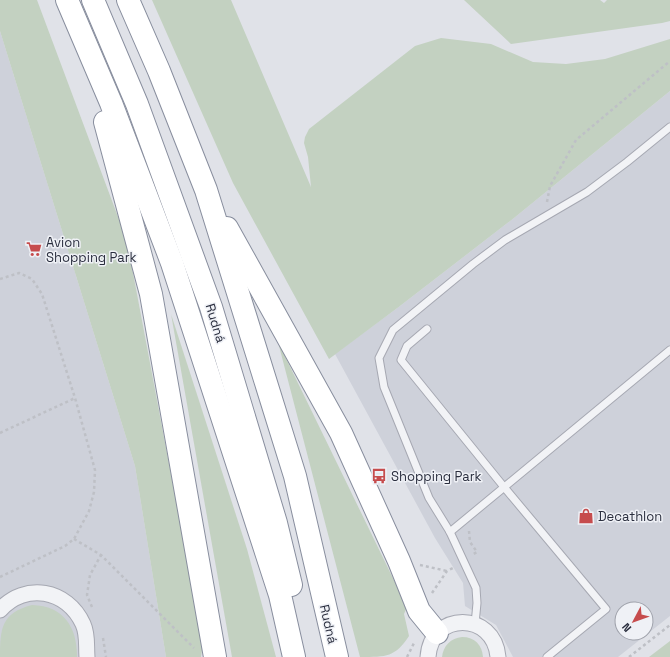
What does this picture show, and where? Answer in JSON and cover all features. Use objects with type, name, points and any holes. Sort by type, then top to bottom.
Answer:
[{"type":"highway","points":[[64,0],[99,100],[152,294],[210,655]]},
{"type":"highway","points":[[67,0],[111,103],[172,263],[280,595],[294,657]]},
{"type":"highway","name":"Rudná","points":[[93,0],[137,104],[211,307],[276,523],[308,657]]},
{"type":"highway","name":"Rudná","points":[[128,0],[159,71],[206,190],[295,476],[337,657]]},
{"type":"highway","points":[[206,190],[341,433],[399,561],[419,610],[437,633]]},
{"type":"street","points":[[0,610],[7,603],[18,596],[30,593],[44,593],[57,597],[68,604],[77,613],[84,624],[87,636],[87,656]]},
{"type":"street","points":[[428,657],[430,644],[442,628],[455,623],[469,622],[487,632],[497,649],[498,657]]},
{"type":"lane","points":[[475,624],[477,603],[476,588],[450,532],[429,498],[384,387],[379,358],[393,330],[474,264],[505,240],[587,192],[627,162],[670,126]]},
{"type":"lane","points":[[427,329],[407,346],[401,360],[504,487],[606,609],[548,657]]},
{"type":"lane","points":[[450,532],[670,350]]},
{"type":"path","points":[[545,216],[550,186],[576,140],[670,61]]},
{"type":"path","points":[[0,279],[19,273],[32,279],[42,294],[75,398],[95,470],[94,492],[89,511],[74,539],[65,546],[0,577]]},
{"type":"path","points":[[0,433],[75,398]]},
{"type":"path","points":[[432,594],[447,571],[477,552],[470,542],[468,533],[470,529]]},
{"type":"path","points":[[74,539],[101,555],[210,655]]},
{"type":"path","points":[[95,612],[87,595],[90,575],[101,555]]},
{"type":"path","points":[[417,565],[447,571]]},
{"type":"path","points":[[629,657],[670,625]]},
{"type":"path","points":[[103,637],[106,657]]},
{"type":"shaded area","name":"Avion Shopping Park","points":[[0,31],[135,466],[166,657],[0,657]]},
{"type":"shaded area","points":[[670,91],[670,616],[654,629],[654,601],[614,601],[614,641],[638,641],[618,657],[513,657],[496,625],[465,606],[463,583],[435,538],[335,354],[514,218]]},
{"type":"green space","points":[[0,0],[37,0],[127,241],[203,644],[201,657],[166,657],[135,466],[0,31]]},
{"type":"green space","points":[[152,0],[231,0],[311,187],[308,157],[304,143],[309,129],[415,46],[441,38],[491,44],[533,62],[566,64],[605,59],[670,39],[670,91],[514,218],[329,359],[233,183]]},
{"type":"green space","points":[[464,0],[600,0],[604,3],[607,0],[670,0],[670,21],[511,44]]},
{"type":"green space","points":[[171,314],[247,549],[276,657],[232,657]]},
{"type":"green space","points":[[278,342],[407,607],[404,614],[409,636],[394,652],[384,656],[360,657]]},
{"type":"green space","points":[[32,605],[53,609],[66,620],[74,636],[77,657],[0,657],[1,638],[4,624],[14,613],[22,608]]},
{"type":"green space","points":[[462,637],[471,638],[477,642],[483,657],[442,657],[444,649],[448,643],[454,639]]},
{"type":"green space","points":[[670,641],[670,657],[649,657]]},
{"type":"place","name":"Avion Shopping Park","points":[[34,249]]},
{"type":"place","name":"Shopping Park","points":[[379,476]]},
{"type":"place","name":"Decathlon","points":[[586,516]]}]
